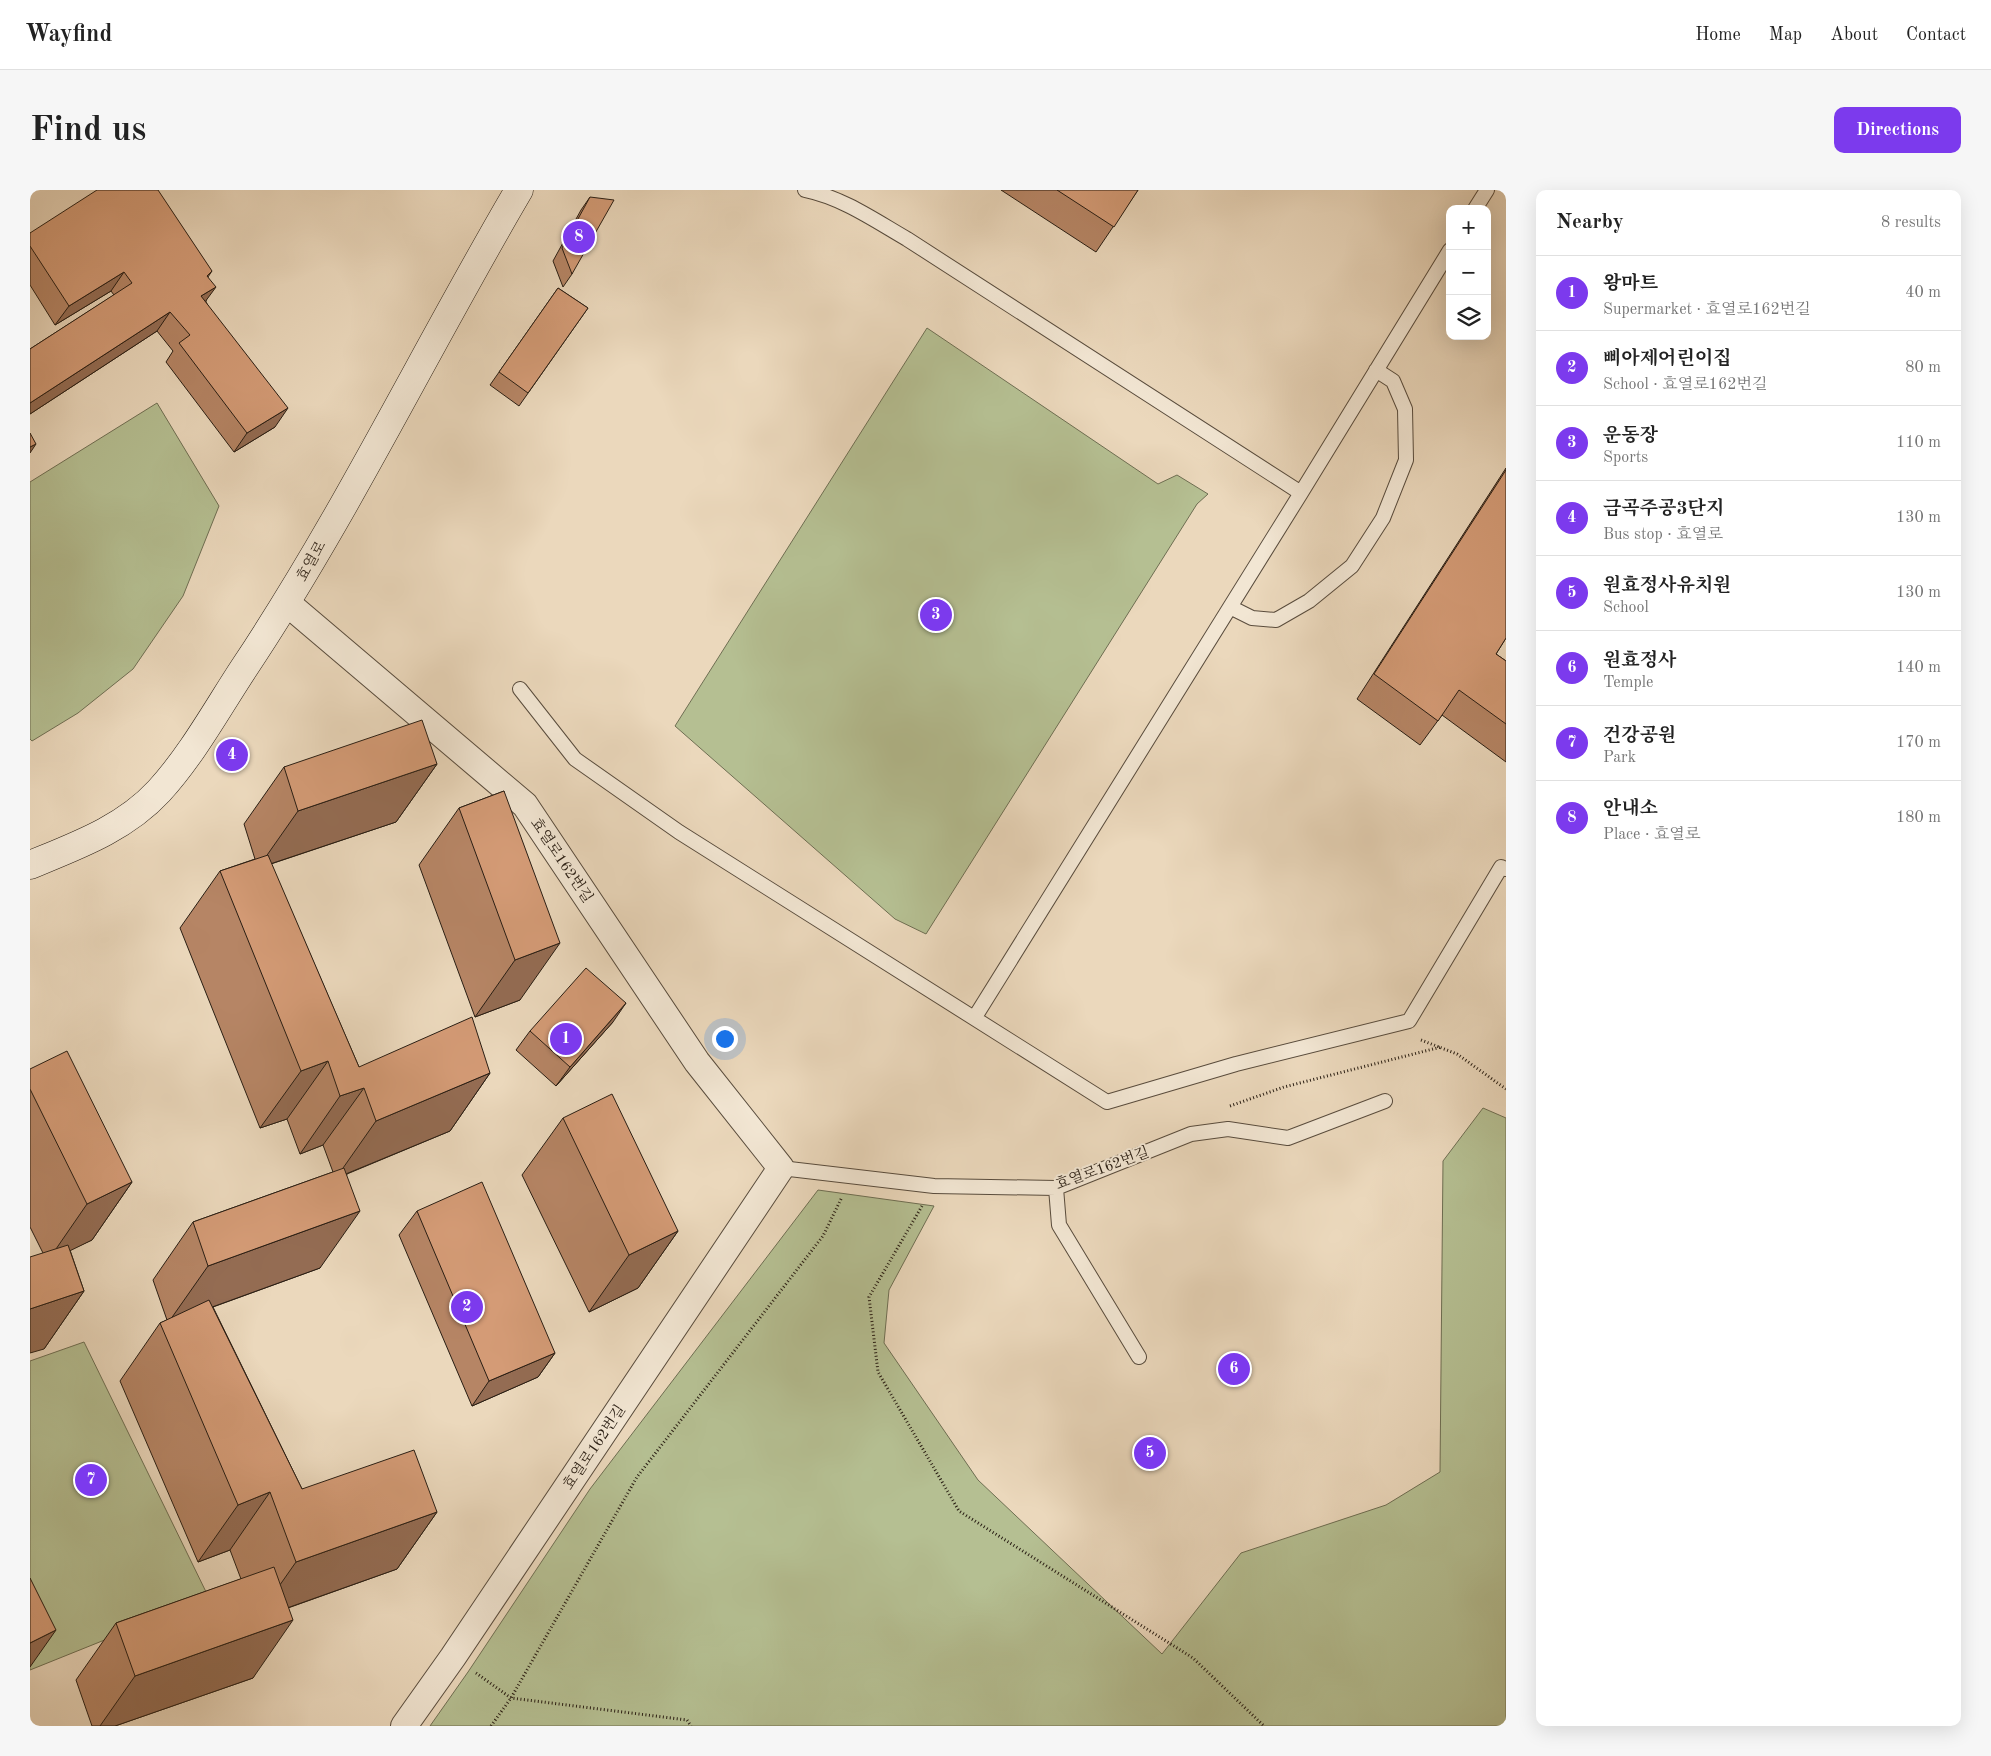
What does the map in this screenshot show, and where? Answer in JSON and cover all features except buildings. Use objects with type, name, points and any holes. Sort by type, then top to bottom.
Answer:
[{"type":"main road","name":"효열로","points":[[30,865],[89,841],[115,827],[158,792],[181,762],[287,603],[519,190]]},
{"type":"street","name":"효열로162번길","points":[[287,603],[525,805],[697,1062],[781,1168],[453,1657],[404,1726]]},
{"type":"lane","points":[[805,190],[824,194],[838,194],[1301,493]]},
{"type":"lane","points":[[1478,205],[1487,190]]},
{"type":"lane","points":[[975,1018],[1446,256]]},
{"type":"lane","points":[[1230,608],[1252,618],[1276,620],[1309,602],[1352,566],[1383,518],[1406,460],[1405,409],[1393,381],[1376,370]]},
{"type":"lane","points":[[520,690],[575,759],[679,832],[1107,1102],[1236,1064],[1409,1021],[1501,867],[1506,868]]},
{"type":"lane","name":"효열로162번길","points":[[781,1168],[934,1186],[1056,1188],[1191,1134],[1228,1129],[1288,1138],[1385,1101]]},
{"type":"lane","points":[[1056,1188],[1059,1225],[1139,1357]]},
{"type":"path","points":[[1386,1027],[1457,1054],[1506,1089]]},
{"type":"path","points":[[491,1726],[511,1698],[637,1477],[823,1236],[852,1176]]},
{"type":"path","points":[[934,1186],[869,1298],[878,1372],[959,1511],[1193,1658],[1264,1726]]},
{"type":"path","points":[[453,1657],[511,1698],[687,1720],[690,1726]]},
{"type":"green space","points":[[927,328],[1158,484],[1177,475],[1208,494],[1197,504],[926,934],[895,919],[675,726]]},
{"type":"green space","points":[[157,403],[219,506],[183,596],[133,669],[78,713],[32,741],[30,739],[30,482]]},
{"type":"green space","points":[[1483,1108],[1506,1118],[1506,1726],[430,1726],[590,1489],[818,1190],[934,1206],[889,1290],[884,1343],[978,1480],[1162,1654],[1241,1553],[1386,1505],[1440,1472],[1443,1161]]},
{"type":"green space","points":[[84,1342],[209,1598],[30,1670],[30,1361]]},
{"type":"place","name":"안내소","points":[[579,237]]},
{"type":"place","name":"운동장","points":[[936,615]]},
{"type":"place","name":"금곡주공3단지","points":[[232,755]]},
{"type":"place","name":"왕마트","points":[[566,1039]]},
{"type":"place","name":"삐아제어린이집","points":[[467,1307]]},
{"type":"place","name":"원효정사","points":[[1234,1369]]},
{"type":"place","name":"원효정사유치원","points":[[1150,1453]]},
{"type":"place","name":"건강공원","points":[[91,1480]]}]
